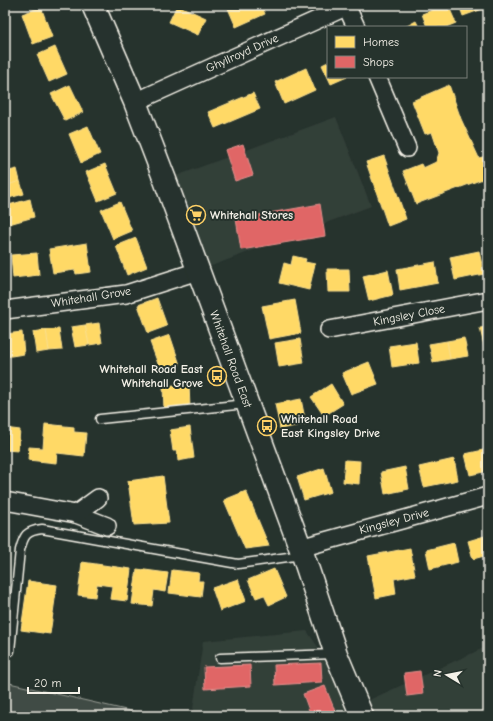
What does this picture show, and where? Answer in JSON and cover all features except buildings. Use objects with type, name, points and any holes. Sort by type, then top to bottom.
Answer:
[{"type":"main road","name":"Whitehall Road East","points":[[93,5],[135,102],[301,551],[336,654],[362,716]]},
{"type":"street","name":"Ghyllroyd Drive","points":[[135,102],[348,5]]},
{"type":"street","points":[[348,5],[356,26]]},
{"type":"street","points":[[377,78],[407,148]]},
{"type":"street","name":"Whitehall Grove","points":[[5,310],[126,294],[198,271]]},
{"type":"street","name":"Kingsley Close","points":[[329,330],[488,300]]},
{"type":"street","name":"Kingsley Drive","points":[[301,551],[488,496]]},
{"type":"street","points":[[76,514],[98,498]]},
{"type":"street","points":[[5,501],[76,514],[107,526]]},
{"type":"lane","points":[[100,418],[247,403]]},
{"type":"lane","points":[[10,651],[20,550],[24,538],[32,531],[42,529],[238,564],[301,551]]},
{"type":"lane","points":[[220,658],[336,654]]},
{"type":"shaded area","points":[[336,117],[371,206],[198,271],[165,180]]},
{"type":"shaded area","points":[[307,631],[358,705],[488,646],[488,716],[192,716],[203,641]]},
{"type":"shaded area","points":[[5,682],[152,716],[5,716]]},
{"type":"place","name":"Whitehall Stores","points":[[196,215]]},
{"type":"place","name":"Whitehall Road East Whitehall Grove","points":[[217,376]]},
{"type":"place","name":"Whitehall Road East Kingsley Drive","points":[[267,426]]}]
